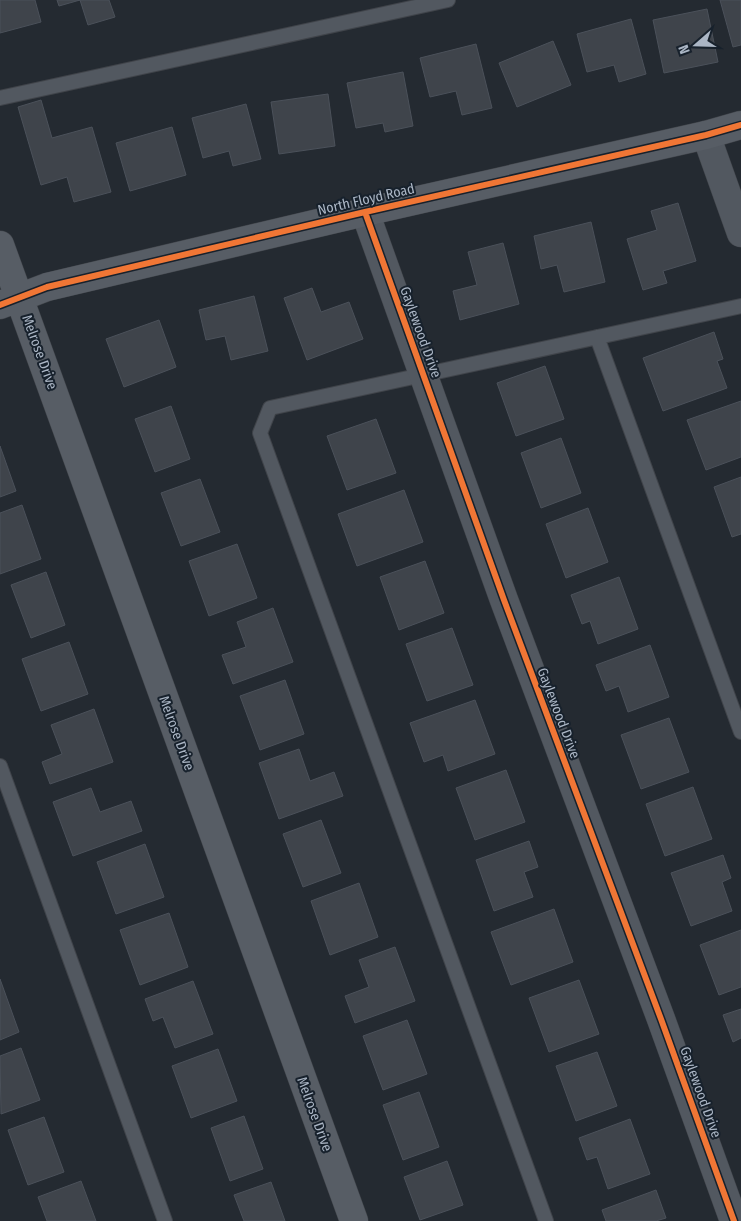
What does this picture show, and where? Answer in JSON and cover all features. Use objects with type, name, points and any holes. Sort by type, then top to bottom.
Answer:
[{"type":"street","name":"North Floyd Road","points":[[10,302],[47,287],[741,126]]},
{"type":"street","points":[[706,135],[741,233]]},
{"type":"street","name":"Gaylewood Drive","points":[[365,212],[504,600],[661,1019],[734,1221]]},
{"type":"street","name":"Melrose Drive","points":[[0,245],[10,302],[262,970],[354,1221]]},
{"type":"lane","points":[[0,98],[448,0]]},
{"type":"lane","points":[[546,1221],[260,433],[270,408],[741,306]]},
{"type":"lane","points":[[597,337],[741,732]]},
{"type":"lane","points":[[0,766],[165,1221]]},
{"type":"building","points":[[0,0],[35,0],[41,22],[0,33]]},
{"type":"building","points":[[57,0],[80,0],[59,6]]},
{"type":"building","points":[[80,0],[109,0],[115,17],[88,25]]},
{"type":"building","points":[[720,0],[741,0],[741,45],[733,47]]},
{"type":"building","points":[[707,9],[718,62],[664,73],[653,20]]},
{"type":"building","points":[[631,19],[646,74],[619,82],[614,65],[587,72],[577,34]]},
{"type":"building","points":[[553,41],[571,85],[517,107],[499,63]]},
{"type":"building","points":[[476,44],[492,108],[462,115],[456,91],[430,97],[420,58]]},
{"type":"building","points":[[403,72],[413,126],[385,132],[383,123],[356,128],[347,83]]},
{"type":"building","points":[[328,94],[335,146],[279,154],[271,102]]},
{"type":"building","points":[[41,100],[52,138],[92,127],[111,192],[74,202],[67,177],[41,185],[18,107]]},
{"type":"building","points":[[246,104],[261,159],[233,166],[229,151],[203,158],[192,118]]},
{"type":"building","points":[[172,127],[186,175],[130,191],[116,143]]},
{"type":"building","points":[[678,203],[696,261],[663,271],[667,283],[643,290],[627,239],[657,230],[651,211]]},
{"type":"building","points":[[591,222],[605,282],[564,292],[557,265],[541,269],[534,236]]},
{"type":"building","points":[[503,243],[519,304],[460,320],[453,291],[477,285],[468,252]]},
{"type":"building","points":[[312,288],[321,312],[349,302],[363,339],[307,360],[284,298]]},
{"type":"building","points":[[254,296],[268,351],[231,360],[225,336],[206,340],[199,310]]},
{"type":"building","points":[[159,320],[176,367],[124,387],[106,339]]},
{"type":"building","points":[[714,332],[723,359],[717,361],[727,388],[663,411],[643,358]]},
{"type":"building","points":[[545,366],[564,419],[516,436],[497,383]]},
{"type":"building","points":[[741,401],[741,457],[706,470],[687,420]]},
{"type":"building","points":[[171,406],[190,459],[155,472],[135,419]]},
{"type":"building","points":[[376,419],[396,473],[347,490],[327,436]]},
{"type":"building","points":[[561,438],[581,493],[541,508],[521,453]]},
{"type":"building","points":[[0,446],[16,491],[0,497]]},
{"type":"building","points":[[741,477],[741,534],[732,537],[714,487]]},
{"type":"building","points":[[200,479],[220,532],[181,546],[161,493]]},
{"type":"building","points":[[404,490],[423,542],[357,566],[338,514]]},
{"type":"building","points":[[22,505],[41,559],[0,574],[0,513]]},
{"type":"building","points":[[588,508],[608,562],[566,578],[546,524]]},
{"type":"building","points":[[237,544],[257,598],[209,616],[189,561]]},
{"type":"building","points":[[425,561],[444,613],[399,630],[380,577]]},
{"type":"building","points":[[46,572],[65,625],[31,638],[11,585]]},
{"type":"building","points":[[619,577],[638,629],[598,644],[590,621],[582,624],[571,595]]},
{"type":"building","points":[[273,608],[293,662],[233,684],[222,655],[246,647],[237,622]]},
{"type":"building","points":[[452,628],[473,685],[427,701],[406,644]]},
{"type":"building","points":[[69,642],[88,694],[41,711],[22,659]]},
{"type":"building","points":[[650,645],[669,697],[628,712],[619,686],[606,691],[596,665]]},
{"type":"building","points":[[285,680],[304,734],[260,750],[240,696]]},
{"type":"building","points":[[475,700],[495,754],[448,771],[443,755],[424,762],[410,723]]},
{"type":"building","points":[[94,709],[113,762],[50,784],[42,762],[62,754],[51,725]]},
{"type":"building","points":[[669,718],[689,772],[641,789],[621,735]]},
{"type":"building","points":[[299,749],[310,781],[334,772],[343,796],[279,819],[259,763]]},
{"type":"building","points":[[506,770],[525,822],[475,840],[456,788]]},
{"type":"building","points":[[693,787],[712,839],[665,856],[646,804]]},
{"type":"building","points":[[91,788],[100,812],[131,801],[142,831],[73,856],[53,802]]},
{"type":"building","points":[[321,820],[341,873],[303,887],[283,834]]},
{"type":"building","points":[[529,841],[538,867],[524,872],[533,897],[494,911],[476,860]]},
{"type":"building","points":[[145,844],[164,897],[116,914],[97,862]]},
{"type":"building","points":[[723,855],[731,878],[722,882],[732,911],[691,926],[671,873]]},
{"type":"building","points":[[359,883],[378,937],[330,955],[311,901]]},
{"type":"building","points":[[554,909],[573,962],[511,985],[491,932]]},
{"type":"building","points":[[169,913],[188,967],[140,985],[120,930]]},
{"type":"building","points":[[741,930],[741,987],[719,995],[700,945]]},
{"type":"building","points":[[395,947],[415,1001],[355,1023],[345,996],[369,987],[359,960]]},
{"type":"building","points":[[0,979],[19,1032],[0,1040]]},
{"type":"building","points":[[579,980],[599,1034],[549,1052],[529,998]]},
{"type":"building","points":[[193,981],[213,1034],[175,1048],[163,1017],[153,1021],[145,999]]},
{"type":"building","points":[[741,1009],[741,1038],[733,1042],[723,1015]]},
{"type":"building","points":[[407,1020],[427,1074],[383,1090],[363,1036]]},
{"type":"building","points":[[21,1048],[40,1100],[1,1114],[0,1056]]},
{"type":"building","points":[[218,1049],[237,1101],[191,1118],[172,1066]]},
{"type":"building","points":[[597,1052],[617,1106],[576,1121],[556,1066]]},
{"type":"building","points":[[419,1092],[439,1147],[403,1160],[383,1105]]},
{"type":"building","points":[[244,1116],[263,1169],[230,1181],[211,1128]]},
{"type":"building","points":[[44,1117],[64,1172],[28,1185],[8,1130]]},
{"type":"building","points":[[630,1119],[650,1174],[608,1189],[597,1157],[587,1160],[579,1138]]},
{"type":"building","points":[[447,1161],[463,1205],[420,1220],[404,1177]]},
{"type":"building","points":[[81,1181],[96,1221],[47,1221],[38,1197]]},
{"type":"building","points":[[271,1182],[285,1221],[244,1221],[234,1195]]},
{"type":"building","points":[[656,1190],[666,1218],[656,1221],[606,1221],[602,1210]]},
{"type":"cycle path","points":[[0,305],[47,287],[365,212],[706,135],[741,125]]},
{"type":"cycle path","points":[[365,212],[504,600],[661,1019],[734,1221]]}]
